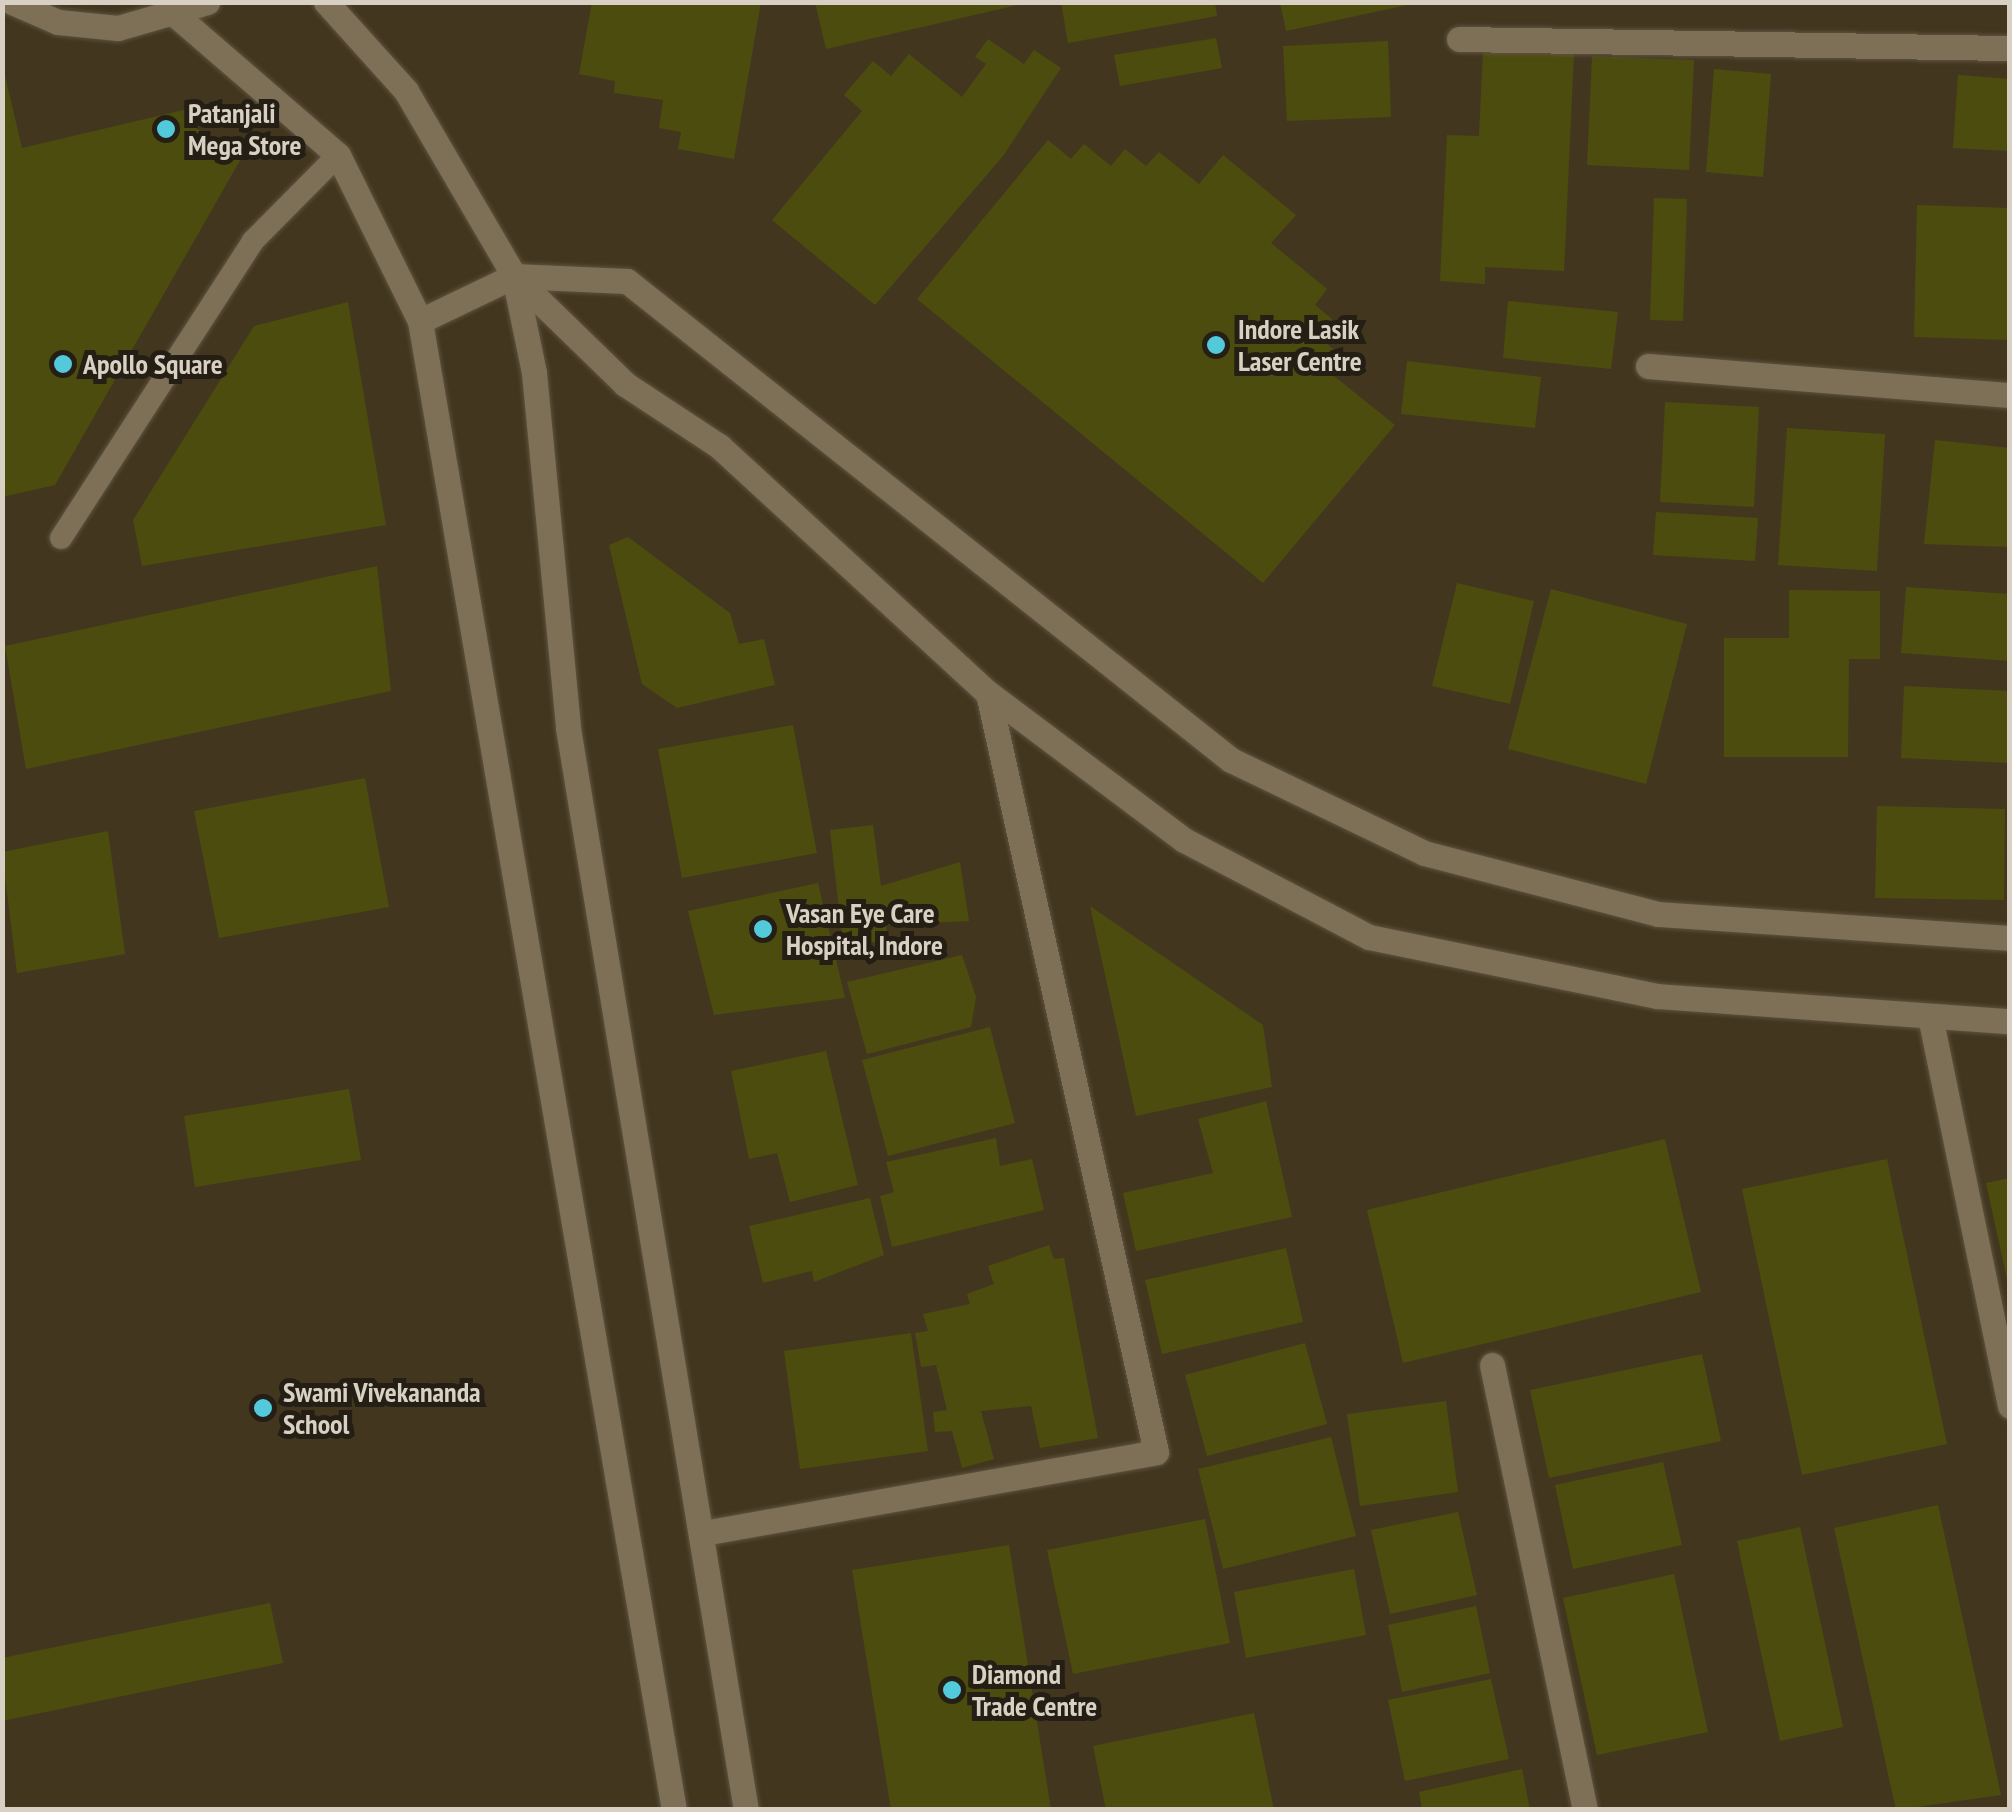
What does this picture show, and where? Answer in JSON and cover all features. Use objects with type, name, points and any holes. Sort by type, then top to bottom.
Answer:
[{"type":"street","points":[[12,2],[58,22],[118,28],[178,17],[207,2]]},
{"type":"street","points":[[326,2],[406,91],[514,276],[624,384],[719,446],[988,693],[1184,840],[1370,938],[1657,996],[1931,1022],[2010,1021]]},
{"type":"street","points":[[178,17],[338,154],[420,321],[674,1810]]},
{"type":"street","points":[[1459,38],[2010,48]]},
{"type":"street","points":[[514,276],[534,373],[568,728],[746,1810]]},
{"type":"street","points":[[420,321],[514,276],[627,281],[1231,760],[1424,853],[1658,914],[2010,938]]},
{"type":"street","points":[[1648,366],[2010,395]]},
{"type":"street","points":[[703,1534],[1156,1452],[988,693]]},
{"type":"street","points":[[1931,1022],[2010,1406]]},
{"type":"street","points":[[1492,1364],[1586,1810]]},
{"type":"lane","points":[[61,538],[253,242],[338,154]]},
{"type":"building","points":[[592,2],[761,2],[734,159],[678,149],[681,132],[659,128],[663,100],[614,93],[615,81],[579,74]]},
{"type":"building","points":[[815,2],[1022,2],[1022,4],[826,49]]},
{"type":"building","points":[[1061,2],[1215,2],[1217,16],[1068,43]]},
{"type":"building","points":[[1280,3],[1412,3],[1412,4],[1286,31]]},
{"type":"building","points":[[1216,38],[1222,68],[1120,86],[1114,55]]},
{"type":"building","points":[[988,39],[1024,64],[1034,50],[1061,68],[1003,156],[875,305],[772,220],[862,111],[844,95],[873,61],[891,76],[909,54],[962,97],[986,64],[975,57]]},
{"type":"building","points":[[1388,41],[1391,117],[1287,121],[1283,46]]},
{"type":"building","points":[[1483,49],[1574,53],[1564,271],[1485,267],[1485,284],[1440,281],[1447,135],[1479,136]]},
{"type":"building","points":[[1592,56],[1694,60],[1689,170],[1587,165]]},
{"type":"building","name":"Apollo Square","points":[[2,63],[22,148],[192,108],[189,124],[243,155],[55,485],[2,497]]},
{"type":"building","points":[[1714,69],[1771,74],[1763,177],[1706,172]]},
{"type":"building","points":[[1958,75],[2010,79],[2010,151],[1953,148]]},
{"type":"building","points":[[1048,140],[1071,159],[1084,144],[1111,166],[1125,149],[1146,166],[1159,152],[1199,184],[1223,155],[1296,215],[1271,243],[1327,289],[1315,305],[1332,319],[1317,336],[1342,356],[1329,372],[1395,425],[1263,583],[917,299]]},
{"type":"building","points":[[1654,198],[1687,199],[1683,321],[1650,320]]},
{"type":"building","points":[[1917,205],[2010,208],[2010,340],[1914,337]]},
{"type":"building","points":[[1508,301],[1618,312],[1611,369],[1503,358]]},
{"type":"building","points":[[348,302],[386,525],[142,566],[133,520],[254,326]]},
{"type":"building","points":[[1407,361],[1541,377],[1535,428],[1401,414]]},
{"type":"building","points":[[1665,402],[1759,407],[1754,507],[1660,502]]},
{"type":"building","points":[[1787,428],[1885,434],[1877,571],[1778,565]]},
{"type":"building","points":[[1935,440],[2010,448],[2010,547],[1924,544]]},
{"type":"building","points":[[1656,512],[1758,518],[1755,561],[1653,555]]},
{"type":"building","points":[[628,537],[730,613],[739,644],[764,639],[775,685],[677,708],[642,684],[609,545]]},
{"type":"building","points":[[377,566],[391,691],[26,769],[5,646]]},
{"type":"building","points":[[1457,583],[1534,601],[1510,704],[1432,686]]},
{"type":"building","points":[[1906,587],[2010,594],[2010,661],[1901,653]]},
{"type":"building","points":[[1551,589],[1687,624],[1646,784],[1508,749]]},
{"type":"building","points":[[1789,590],[1880,591],[1880,659],[1849,659],[1848,757],[1724,757],[1724,638],[1789,638]]},
{"type":"building","points":[[1904,686],[2010,691],[2010,763],[1901,758]]},
{"type":"building","points":[[793,725],[817,853],[682,878],[658,749]]},
{"type":"building","points":[[365,778],[389,907],[219,938],[194,811]]},
{"type":"building","points":[[1877,806],[2005,809],[2004,900],[1875,898]]},
{"type":"building","points":[[873,825],[881,886],[960,862],[969,921],[886,925],[888,941],[843,945],[830,830]]},
{"type":"building","points":[[108,831],[125,954],[17,973],[2,852]]},
{"type":"building","points":[[818,883],[845,998],[714,1015],[688,911]]},
{"type":"building","points":[[1090,906],[1263,1025],[1272,1087],[1136,1116]]},
{"type":"building","points":[[962,955],[976,997],[971,1027],[867,1054],[847,982]]},
{"type":"building","points":[[990,1027],[1015,1123],[888,1156],[862,1060]]},
{"type":"building","points":[[826,1051],[858,1185],[790,1202],[777,1153],[749,1159],[731,1071]]},
{"type":"building","points":[[349,1089],[361,1160],[195,1187],[184,1116]]},
{"type":"building","points":[[1266,1101],[1292,1217],[1136,1251],[1123,1193],[1213,1173],[1198,1119]]},
{"type":"building","points":[[996,1138],[1000,1166],[1032,1159],[1044,1210],[892,1247],[880,1196],[894,1192],[886,1162]]},
{"type":"building","points":[[1665,1139],[1701,1292],[1403,1363],[1367,1210]]},
{"type":"building","points":[[1887,1159],[1947,1444],[1802,1475],[1742,1189]]},
{"type":"building","points":[[2010,1178],[2010,1283],[2008,1284],[1986,1183]]},
{"type":"building","points":[[870,1198],[884,1255],[814,1282],[812,1271],[763,1283],[749,1226]]},
{"type":"building","points":[[1049,1245],[1054,1259],[1064,1258],[1098,1438],[1040,1448],[1031,1406],[981,1411],[994,1459],[962,1468],[952,1431],[935,1432],[933,1412],[947,1410],[936,1365],[921,1367],[915,1333],[928,1331],[923,1314],[970,1304],[967,1294],[994,1284],[988,1266]]},
{"type":"building","points":[[1286,1248],[1303,1322],[1162,1354],[1145,1280]]},
{"type":"building","points":[[911,1333],[928,1451],[800,1469],[784,1351]]},
{"type":"building","points":[[1305,1343],[1327,1424],[1207,1456],[1185,1375]]},
{"type":"building","points":[[1702,1354],[1721,1441],[1549,1478],[1530,1390]]},
{"type":"building","points":[[1446,1401],[1458,1492],[1360,1506],[1347,1414]]},
{"type":"building","points":[[1331,1437],[1356,1536],[1223,1569],[1198,1469]]},
{"type":"building","points":[[1663,1462],[1682,1545],[1573,1569],[1555,1485]]},
{"type":"building","points":[[1938,1505],[2001,1795],[1896,1810],[1834,1528]]},
{"type":"building","points":[[1458,1512],[1477,1595],[1390,1614],[1371,1530]]},
{"type":"building","points":[[1205,1519],[1230,1643],[1073,1674],[1047,1550]]},
{"type":"building","points":[[1800,1527],[1843,1727],[1780,1741],[1737,1541]]},
{"type":"building","name":"Diamond Trade Centre","points":[[1009,1545],[1051,1810],[891,1810],[852,1570]]},
{"type":"building","points":[[1354,1569],[1366,1635],[1246,1658],[1234,1592]]},
{"type":"building","points":[[1674,1574],[1708,1732],[1597,1755],[1563,1598]]},
{"type":"building","points":[[270,1603],[283,1663],[2,1721],[2,1658]]},
{"type":"building","points":[[1476,1606],[1490,1673],[1402,1692],[1388,1625]]},
{"type":"building","points":[[1491,1679],[1509,1759],[1405,1781],[1388,1700]]},
{"type":"building","points":[[1254,1713],[1274,1810],[1106,1810],[1093,1746]]},
{"type":"building","points":[[1522,1769],[1530,1810],[1422,1810],[1419,1792]]},
{"type":"place","name":"Patanjali Mega Store","points":[[166,129]]},
{"type":"place","name":"Indore Lasik Laser Centre","points":[[1216,345]]},
{"type":"place","name":"Apollo Square","points":[[63,364]]},
{"type":"place","name":"Vasan Eye Care Hospital, Indore","points":[[763,929]]},
{"type":"place","name":"Swami Vivekananda School","points":[[263,1408]]},
{"type":"place","name":"Diamond Trade Centre","points":[[952,1690]]}]
